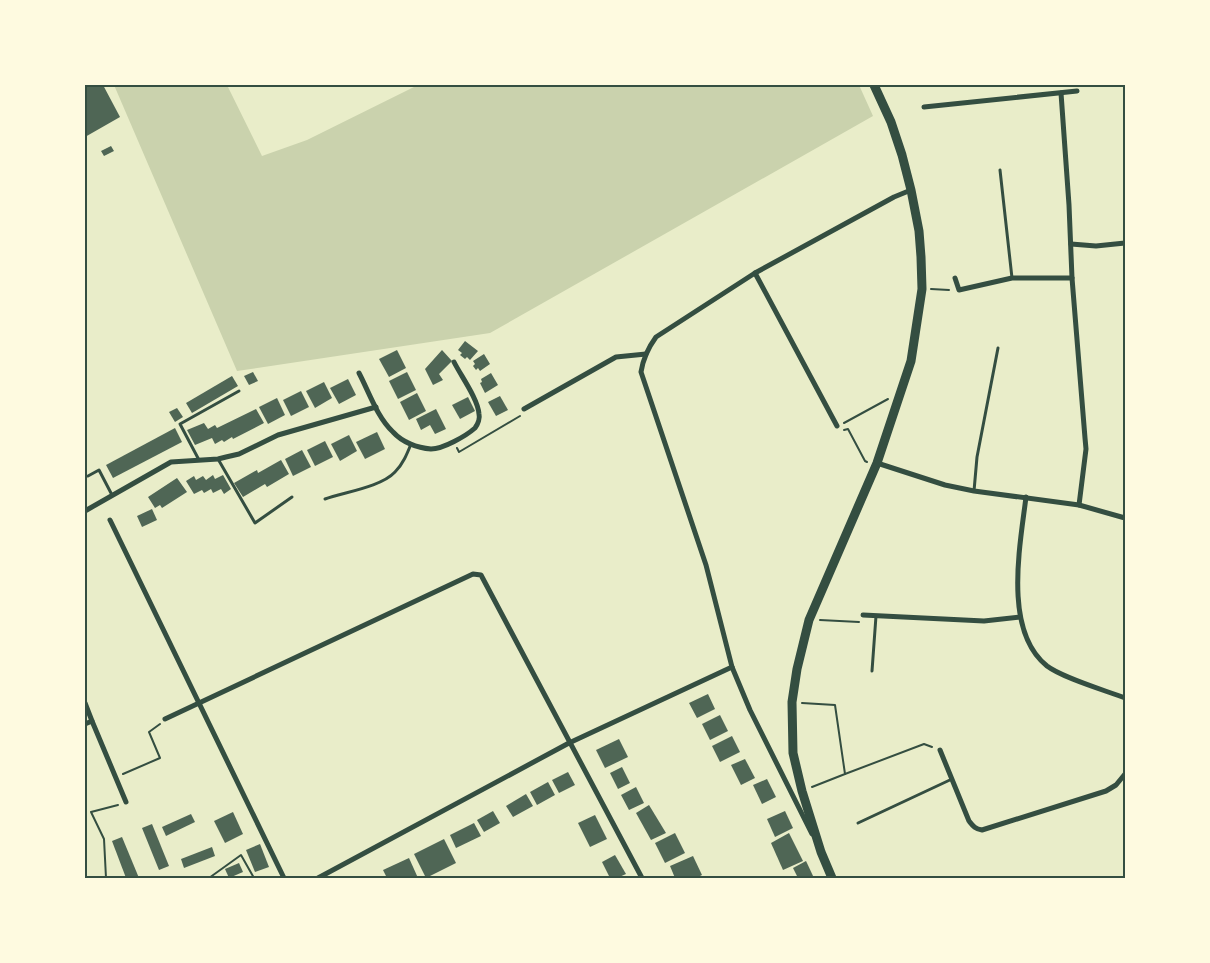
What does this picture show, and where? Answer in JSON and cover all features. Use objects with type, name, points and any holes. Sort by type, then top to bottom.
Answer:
[{"type":"main road","points":[[832,878],[821,852],[802,791],[793,753],[792,702],[797,669],[810,620],[877,464],[911,361],[922,289],[922,256],[911,190],[897,138],[874,85]]},
{"type":"street","points":[[924,107],[1076,91]]},
{"type":"street","points":[[1061,93],[1072,278],[1086,448],[1079,505]]},
{"type":"street","points":[[821,852],[750,710],[732,667],[706,566],[641,372],[642,363],[649,346],[656,337],[755,273],[894,197],[911,190]]},
{"type":"street","points":[[1071,244],[1096,246],[1125,243]]},
{"type":"street","points":[[755,273],[837,426]]},
{"type":"street","points":[[955,278],[959,290],[1012,278],[1072,278]]},
{"type":"street","points":[[524,409],[616,357],[646,354]]},
{"type":"street","points":[[359,372],[381,418],[393,432],[411,444],[430,449],[440,448],[453,442],[475,427],[479,420],[477,404],[454,362]]},
{"type":"street","points":[[85,510],[171,462],[218,459],[240,454],[278,435],[376,407]]},
{"type":"street","points":[[877,464],[945,485],[974,491],[1079,505],[1125,518]]},
{"type":"street","points":[[1026,497],[1020,554],[1020,617],[1030,645],[1046,665],[1057,672],[1125,698]]},
{"type":"street","points":[[110,520],[284,878]]},
{"type":"street","points":[[165,719],[478,573],[642,878]]},
{"type":"street","points":[[863,615],[984,621],[1020,617]]},
{"type":"street","points":[[318,878],[569,743],[732,667]]},
{"type":"street","points":[[85,703],[126,802]]},
{"type":"street","points":[[85,724],[92,721]]},
{"type":"street","points":[[940,750],[969,821],[973,827],[982,830],[1106,791],[1116,785],[1125,774]]},
{"type":"lane","points":[[1000,170],[1012,278]]},
{"type":"lane","points":[[974,491],[977,457],[998,348]]},
{"type":"lane","points":[[199,460],[180,424],[239,391]]},
{"type":"lane","points":[[325,498],[381,482],[394,473],[404,461],[411,444]]},
{"type":"lane","points":[[218,459],[255,523],[292,497]]},
{"type":"lane","points":[[88,476],[99,470],[112,495]]},
{"type":"lane","points":[[872,671],[876,616]]},
{"type":"lane","points":[[858,823],[952,779]]},
{"type":"path","points":[[922,289],[959,290]]},
{"type":"path","points":[[877,464],[865,461],[848,429],[840,433],[837,426],[901,391]]},
{"type":"path","points":[[453,442],[459,452],[522,415],[524,409]]},
{"type":"path","points":[[810,620],[859,622],[863,615]]},
{"type":"path","points":[[792,702],[834,705],[845,774]]},
{"type":"path","points":[[116,777],[160,758],[150,732],[165,719]]},
{"type":"path","points":[[802,791],[924,744],[940,750]]},
{"type":"path","points":[[106,878],[104,839],[91,812],[126,802]]},
{"type":"path","points":[[210,878],[241,855],[254,878]]},
{"type":"green space","points":[[114,85],[227,85],[262,156],[307,140],[418,85],[859,85],[873,116],[490,333],[237,371]]},
{"type":"building","points":[[85,85],[103,85],[120,117],[85,137]]},
{"type":"building","points":[[111,146],[114,151],[104,156],[101,151]]},
{"type":"building","points":[[465,341],[478,351],[470,360],[460,355],[462,353],[458,350]]},
{"type":"building","points":[[397,350],[406,368],[389,377],[379,359]]},
{"type":"building","points":[[442,350],[452,361],[439,374],[443,380],[433,385],[425,369]]},
{"type":"building","points":[[484,354],[490,364],[480,371],[478,368],[476,370],[473,366],[475,364],[473,361]]},
{"type":"building","points":[[253,372],[258,381],[249,385],[244,376]]},
{"type":"building","points":[[407,372],[416,390],[398,399],[389,381]]},
{"type":"building","points":[[491,373],[498,385],[485,393],[480,383],[482,382],[481,379]]},
{"type":"building","points":[[232,376],[238,386],[192,413],[186,403]]},
{"type":"building","points":[[348,379],[356,395],[339,404],[330,388]]},
{"type":"building","points":[[324,382],[332,398],[315,408],[306,391]]},
{"type":"building","points":[[301,391],[309,407],[291,416],[283,400]]},
{"type":"building","points":[[417,393],[426,411],[409,420],[400,402]]},
{"type":"building","points":[[500,396],[508,410],[496,416],[488,402]]},
{"type":"building","points":[[468,397],[475,411],[460,419],[452,405]]},
{"type":"building","points":[[277,398],[285,415],[268,424],[259,407]]},
{"type":"building","points":[[177,408],[183,417],[175,422],[169,412]]},
{"type":"building","points":[[256,409],[264,423],[224,442],[222,440],[215,444],[212,438],[195,445],[187,430],[204,423],[208,429],[215,425],[217,428]]},
{"type":"building","points":[[436,409],[446,429],[435,434],[430,425],[421,430],[416,419]]},
{"type":"building","points":[[175,428],[182,442],[113,478],[106,465]]},
{"type":"building","points":[[377,432],[385,449],[365,459],[356,442]]},
{"type":"building","points":[[349,435],[357,451],[340,461],[331,444]]},
{"type":"building","points":[[325,441],[333,457],[315,466],[307,450]]},
{"type":"building","points":[[302,450],[311,467],[293,476],[285,459]]},
{"type":"building","points":[[281,460],[289,474],[267,487],[265,484],[243,497],[234,483],[257,470],[258,473]]},
{"type":"building","points":[[213,475],[215,479],[223,475],[231,489],[224,494],[221,489],[213,493],[211,489],[204,493],[202,490],[194,494],[186,481],[194,476],[196,480],[203,476],[206,480]]},
{"type":"building","points":[[177,478],[187,492],[162,508],[160,505],[155,508],[148,497]]},
{"type":"building","points":[[152,509],[157,520],[142,527],[137,516]]},
{"type":"building","points":[[708,694],[715,709],[697,718],[689,703]]},
{"type":"building","points":[[720,715],[728,731],[710,740],[702,724]]},
{"type":"building","points":[[732,736],[740,752],[720,762],[712,746]]},
{"type":"building","points":[[619,739],[628,757],[605,768],[596,750]]},
{"type":"building","points":[[745,759],[755,778],[741,785],[731,765]]},
{"type":"building","points":[[622,767],[630,783],[618,789],[610,773]]},
{"type":"building","points":[[568,772],[575,785],[559,793],[552,780]]},
{"type":"building","points":[[767,779],[776,797],[762,804],[753,785]]},
{"type":"building","points":[[548,782],[555,795],[537,805],[530,792]]},
{"type":"building","points":[[636,787],[644,803],[629,810],[621,795]]},
{"type":"building","points":[[526,794],[533,806],[513,817],[506,806]]},
{"type":"building","points":[[649,805],[666,833],[651,840],[636,813]]},
{"type":"building","points":[[493,811],[500,823],[484,832],[477,820]]},
{"type":"building","points":[[785,811],[793,828],[775,837],[767,819]]},
{"type":"building","points":[[233,812],[243,834],[225,843],[214,821]]},
{"type":"building","points":[[191,814],[195,822],[166,836],[162,827]]},
{"type":"building","points":[[595,815],[607,839],[590,847],[578,823]]},
{"type":"building","points":[[474,823],[481,836],[456,848],[450,835]]},
{"type":"building","points":[[152,824],[169,866],[159,870],[142,828]]},
{"type":"building","points":[[675,833],[685,853],[665,863],[655,843]]},
{"type":"building","points":[[789,833],[803,861],[783,870],[771,843]]},
{"type":"building","points":[[122,837],[139,878],[126,878],[112,841]]},
{"type":"building","points":[[444,839],[456,863],[426,878],[414,854]]},
{"type":"building","points":[[260,844],[269,867],[255,872],[246,850]]},
{"type":"building","points":[[212,847],[215,856],[184,868],[181,859]]},
{"type":"building","points":[[615,855],[626,874],[617,878],[610,878],[602,862]]},
{"type":"building","points":[[693,856],[702,875],[696,878],[675,878],[670,866]]},
{"type":"building","points":[[409,858],[418,878],[387,878],[383,870]]},
{"type":"building","points":[[806,861],[814,878],[798,878],[793,868]]},
{"type":"building","points":[[239,863],[243,872],[229,878],[225,869]]}]
